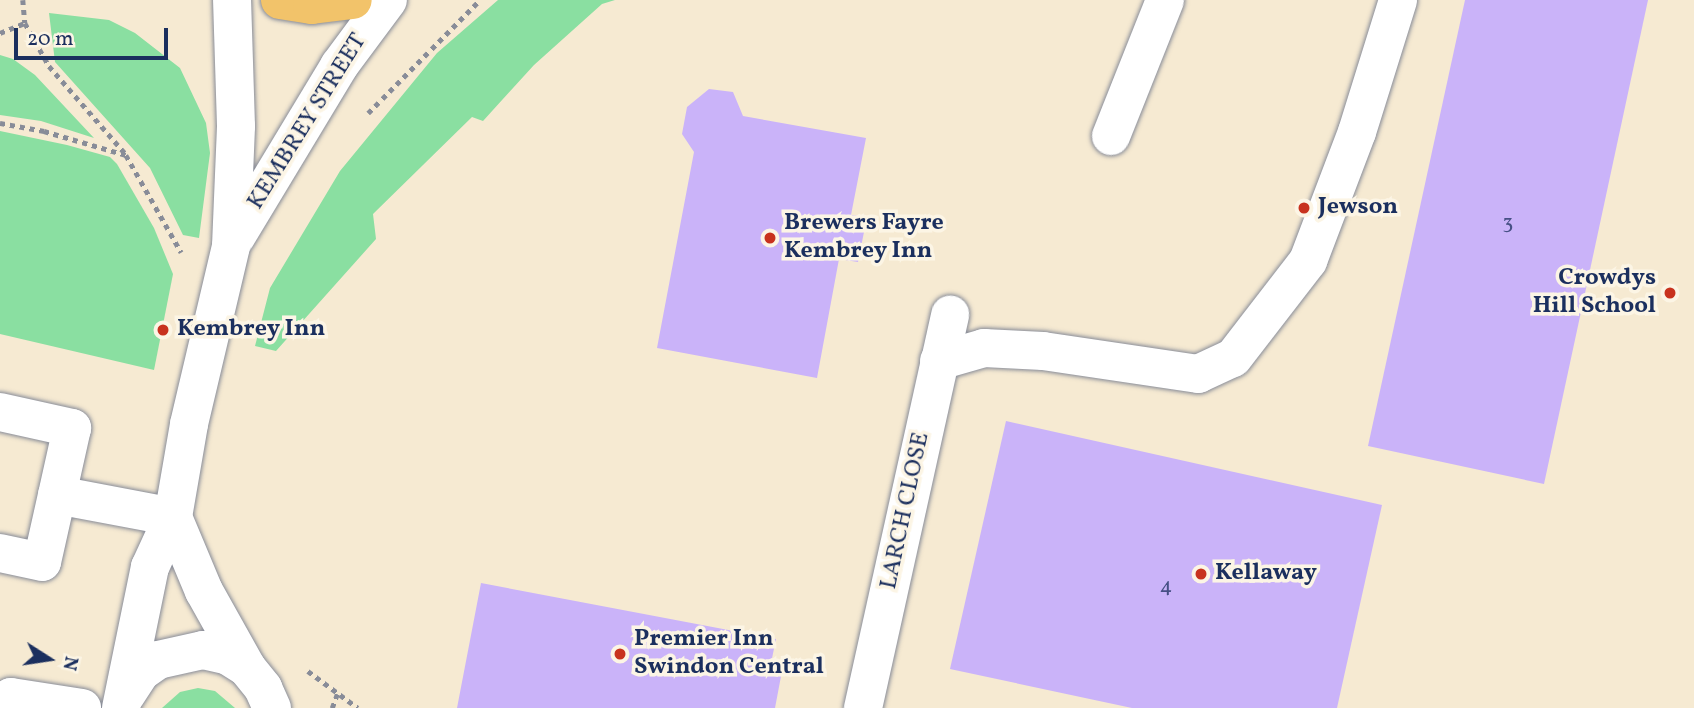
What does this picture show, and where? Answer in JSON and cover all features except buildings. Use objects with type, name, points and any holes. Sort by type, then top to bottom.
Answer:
[{"type":"main road","points":[[280,0],[312,5],[353,0]]},
{"type":"street","name":"KEMBREY STREET","points":[[124,702],[150,567],[173,517],[189,424],[231,246],[236,126],[232,0]]},
{"type":"street","name":"KEMBREY STREET","points":[[231,246],[339,66],[388,0]]},
{"type":"street","points":[[1111,136],[1165,0]]},
{"type":"street","points":[[939,361],[984,348],[1031,350],[1107,357],[1198,374],[1233,358],[1308,261],[1357,132],[1398,0]]},
{"type":"street","name":"LARCH CLOSE","points":[[863,708],[950,314]]},
{"type":"street","points":[[0,412],[72,428],[42,562],[0,553]]},
{"type":"street","points":[[57,495],[173,517]]},
{"type":"street","name":"KEMBREY STREET","points":[[173,517],[209,602],[268,693]]},
{"type":"street","name":"KEMBREY STREET","points":[[124,702],[141,672],[176,653],[213,651],[268,693]]},
{"type":"street","points":[[4,708],[11,698],[82,708]]},
{"type":"path","points":[[23,0],[25,23],[49,66],[126,155],[182,259]]},
{"type":"path","points":[[364,117],[480,0]]},
{"type":"path","points":[[0,33],[25,23]]},
{"type":"path","points":[[0,123],[44,131],[126,155]]},
{"type":"path","points":[[300,664],[358,708]]},
{"type":"path","points":[[332,708],[337,694]]},
{"type":"green space","points":[[498,0],[615,0],[602,4],[534,65],[483,121],[472,117],[373,214],[376,239],[276,351],[255,346],[270,288],[340,171],[437,53]]},
{"type":"green space","points":[[49,13],[109,20],[135,33],[180,68],[206,123],[210,153],[199,238],[183,235],[150,168],[55,62]]},
{"type":"green space","points":[[0,55],[13,59],[35,75],[94,138],[41,121],[0,115]]},
{"type":"green space","points":[[0,131],[110,157],[117,164],[154,228],[173,274],[154,370],[0,334]]},
{"type":"green space","points":[[198,688],[215,691],[235,708],[162,708],[180,692]]},
{"type":"place","name":"Jewson","points":[[1304,208]]},
{"type":"place","name":"Brewers Fayre Kembrey Inn","points":[[770,238]]},
{"type":"place","name":"Crowdys Hill School","points":[[1670,293]]},
{"type":"place","name":"Kembrey Inn","points":[[163,330]]},
{"type":"place","name":"Kellaway","points":[[1201,574]]},
{"type":"place","name":"Premier Inn Swindon Central","points":[[620,654]]}]
